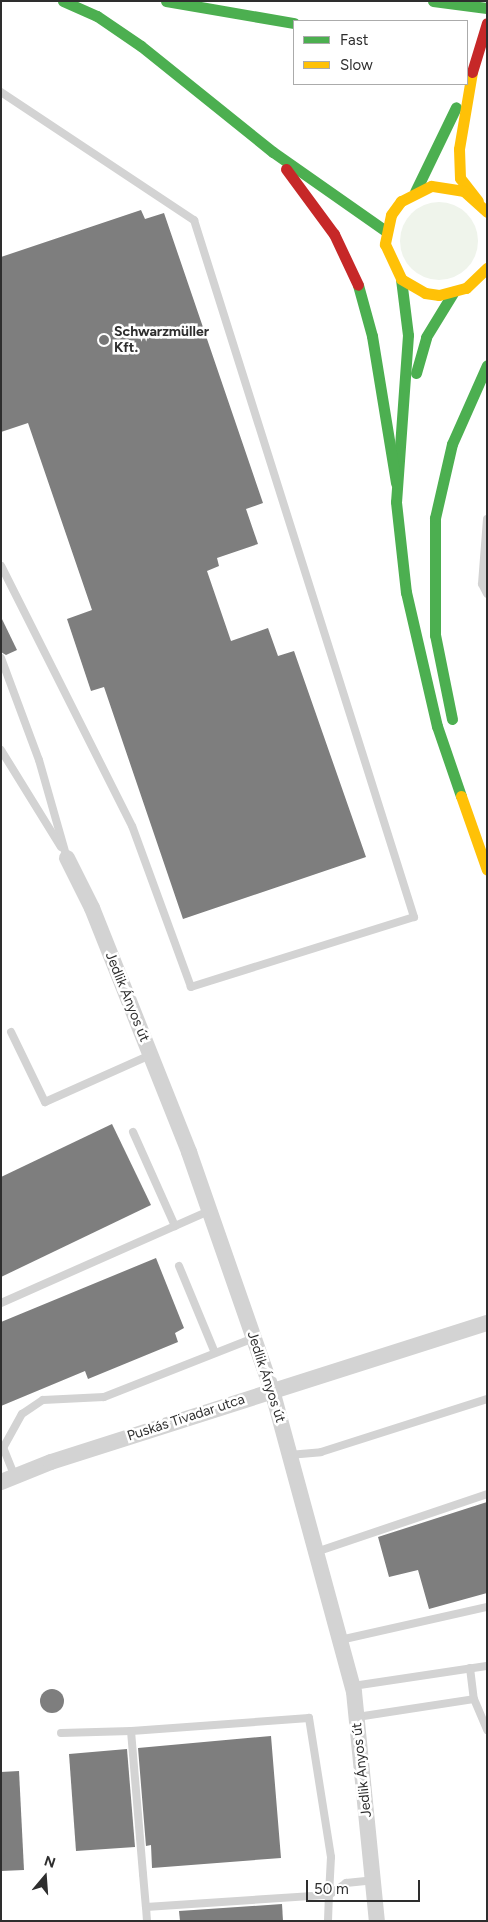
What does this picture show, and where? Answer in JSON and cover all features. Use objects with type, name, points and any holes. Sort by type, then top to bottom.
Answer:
[{"type":"main road","points":[[63,1],[97,16],[140,46],[273,152],[347,200],[386,231]]},
{"type":"main road","points":[[166,1],[293,23]]},
{"type":"main road","points":[[433,1],[487,8]]},
{"type":"main road","points":[[487,23],[472,72],[458,149],[460,178],[487,212]]},
{"type":"main road","points":[[468,46],[487,48]]},
{"type":"main road","points":[[468,80],[472,72]]},
{"type":"main road","points":[[396,482],[408,335],[401,278],[388,256],[386,231],[392,215],[415,192],[466,85]]},
{"type":"main road","points":[[273,152],[314,204],[358,284],[372,336],[396,482],[406,592],[425,685],[487,870]]},
{"type":"main road","points":[[415,192],[448,186],[478,201]]},
{"type":"main road","points":[[401,278],[425,293],[453,293],[477,281],[487,268]]},
{"type":"main road","points":[[453,293],[426,337],[415,377],[408,486],[411,545],[424,628],[453,724],[435,635],[436,518],[452,444],[487,365]]},
{"type":"street","name":"Jedlik Ányos út","points":[[67,858],[150,1055],[209,1211],[272,1390],[353,1686],[377,1921]]},
{"type":"street","name":"Puskás Tivadar utca","points":[[8,1480],[272,1390],[487,1323]]},
{"type":"lane","points":[[1,92],[194,220],[414,917],[191,987],[132,826],[1,566]]},
{"type":"lane","points":[[487,519],[482,584],[487,594]]},
{"type":"lane","points":[[1,658],[3,669],[39,760],[67,858]]},
{"type":"lane","points":[[1,750],[67,858]]},
{"type":"lane","points":[[11,1032],[45,1102],[150,1055]]},
{"type":"lane","points":[[133,1132],[175,1226]]},
{"type":"lane","points":[[1,1303],[209,1211]]},
{"type":"lane","points":[[179,1266],[215,1353]]},
{"type":"lane","points":[[8,1480],[2,1446],[22,1414],[43,1400],[104,1397],[254,1338]]},
{"type":"lane","points":[[290,1455],[321,1452],[487,1399]]},
{"type":"lane","points":[[316,1552],[487,1494]]},
{"type":"lane","points":[[340,1640],[487,1607]]},
{"type":"lane","points":[[353,1686],[487,1666]]},
{"type":"lane","points":[[470,1668],[474,1699],[487,1730]]},
{"type":"lane","points":[[357,1717],[474,1699]]},
{"type":"lane","points":[[62,1733],[131,1731],[310,1718],[331,1856],[328,1921]]},
{"type":"lane","points":[[131,1731],[147,1921]]},
{"type":"lane","points":[[146,1907],[329,1895],[346,1883],[373,1880]]},
{"type":"shaded area","points":[[439,202],[454,205],[471,219],[475,226],[478,241],[475,256],[461,273],[454,277],[439,280],[424,277],[407,263],[403,256],[400,241],[403,226],[417,209],[424,205]]},
{"type":"building","points":[[141,210],[145,219],[164,213],[263,503],[246,509],[258,544],[217,558],[219,566],[207,571],[231,641],[268,628],[278,656],[294,651],[366,857],[183,919],[104,687],[91,691],[67,619],[92,610],[28,423],[1,432],[1,257]]},
{"type":"building","points":[[1,617],[17,650],[6,655],[1,652]]},
{"type":"building","points":[[112,1124],[151,1205],[1,1277],[1,1177]]},
{"type":"building","points":[[156,1258],[184,1328],[175,1333],[178,1342],[88,1379],[85,1371],[1,1406],[1,1322]]},
{"type":"building","points":[[487,1502],[487,1593],[429,1609],[418,1570],[389,1577],[378,1537]]},
{"type":"building","points":[[52,1689],[61,1692],[64,1701],[61,1710],[52,1713],[43,1710],[40,1701],[43,1692]]},
{"type":"building","points":[[271,1736],[281,1858],[152,1868],[151,1845],[146,1846],[138,1748]]},
{"type":"building","points":[[127,1749],[135,1847],[76,1851],[69,1754]]},
{"type":"building","points":[[19,1771],[24,1870],[1,1871],[1,1772]]},
{"type":"building","points":[[282,1904],[283,1921],[180,1921],[179,1911]]},
{"type":"traffic: fast","points":[[63,1],[97,16],[141,46],[273,152],[386,231]]},
{"type":"traffic: fast","points":[[166,1],[293,23]]},
{"type":"traffic: fast","points":[[433,1],[487,8]]},
{"type":"traffic: fast","points":[[415,192],[456,107]]},
{"type":"traffic: fast","points":[[401,279],[408,335],[396,502],[406,592],[437,726],[461,796]]},
{"type":"traffic: fast","points":[[358,285],[372,336],[396,483]]},
{"type":"traffic: fast","points":[[416,373],[426,337],[453,293]]},
{"type":"traffic: fast","points":[[452,719],[435,635],[435,518],[452,444],[487,365]]},
{"type":"traffic: slow","points":[[472,72],[459,149],[460,178],[478,201]]},
{"type":"traffic: slow","points":[[487,212],[464,191],[431,186],[401,201],[391,215],[385,244],[401,279],[425,293],[439,295],[466,288],[487,268]]},
{"type":"traffic: slow","points":[[461,796],[487,870]]},
{"type":"traffic: jam","points":[[472,72],[487,23]]},
{"type":"traffic: jam","points":[[286,169],[334,234],[358,285]]},
{"type":"place","name":"Schwarzmüller Kft.","points":[[104,340]]}]
